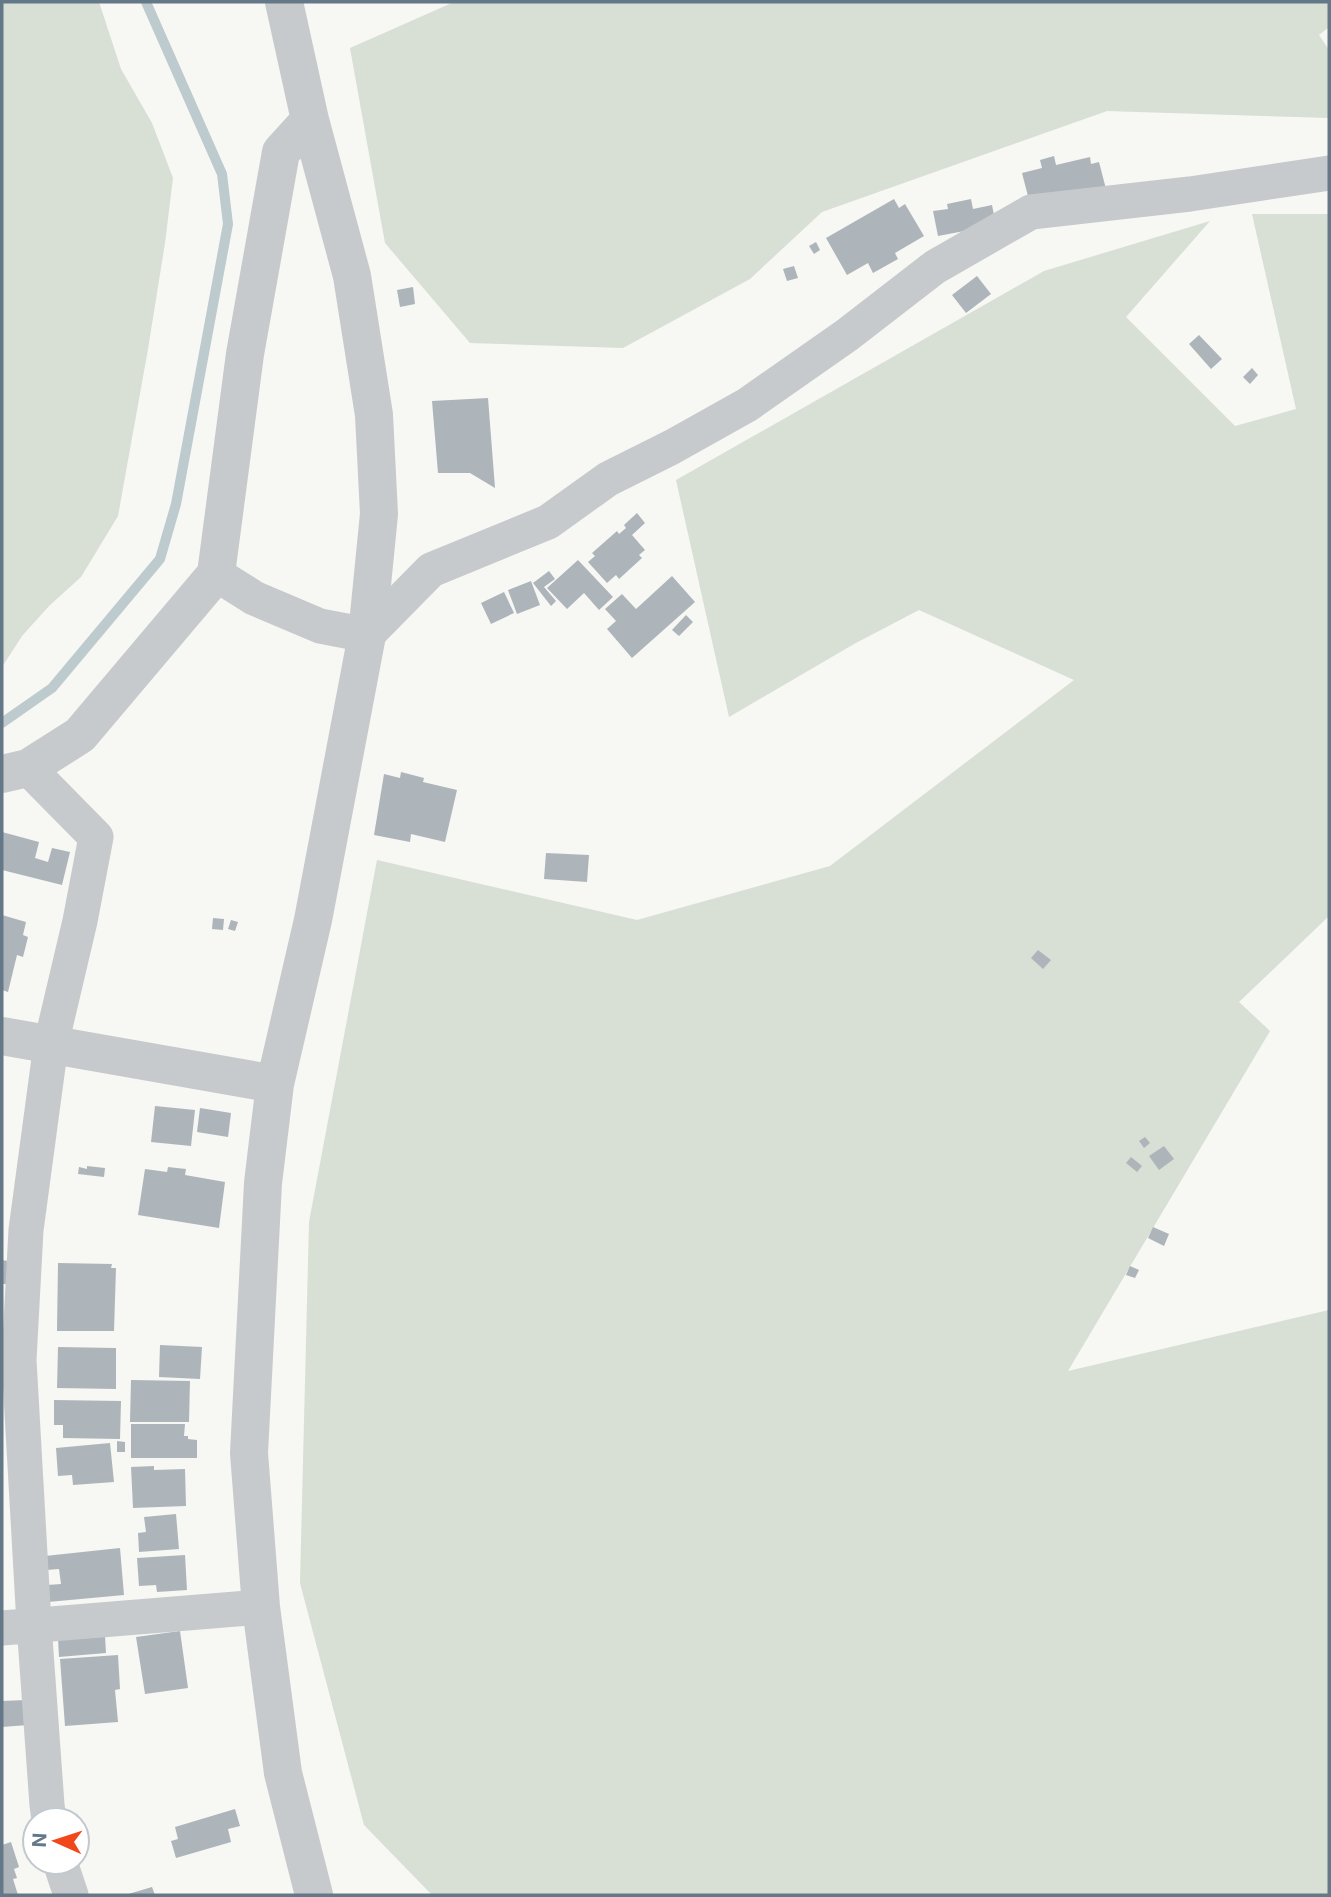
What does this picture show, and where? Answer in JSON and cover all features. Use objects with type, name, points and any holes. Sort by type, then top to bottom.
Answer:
[{"type":"street","points":[[284,2],[310,120],[352,276],[374,415],[379,514],[368,635],[313,920],[275,1084],[263,1184],[249,1453],[261,1607],[283,1773],[314,1895]]},
{"type":"street","points":[[47,1806],[18,1626],[19,1360],[26,1230],[51,1044],[80,921],[96,837],[72,810],[15,771],[80,735],[216,574],[245,354],[281,152],[310,120]]},
{"type":"street","points":[[368,635],[430,570],[548,522],[607,479],[747,405],[847,335],[935,267],[1031,212],[1190,194],[1329,173]]},
{"type":"street","points":[[216,574],[254,598],[320,626],[368,635]]},
{"type":"street","points":[[2,1036],[275,1084]]},
{"type":"street","points":[[18,1626],[261,1607]]},
{"type":"street","points":[[65,1876],[71,1895]]},
{"type":"shaded area","points":[[2,2],[99,2],[121,69],[152,123],[173,178],[148,349],[118,516],[81,577],[49,606],[22,636],[2,667]]},
{"type":"shaded area","points":[[454,2],[1329,2],[1329,27],[1319,35],[1329,50],[1329,118],[1107,111],[822,212],[750,279],[623,348],[470,343],[385,243],[350,48]]},
{"type":"shaded area","points":[[1252,214],[1329,214],[1329,916],[1239,1002],[1270,1031],[1068,1371],[1329,1310],[1329,1895],[432,1895],[364,1825],[300,1583],[309,1222],[377,860],[637,920],[830,866],[1074,680],[919,610],[854,644],[729,717],[676,480],[1044,271],[1210,221],[1126,317],[1235,426],[1296,409]]},
{"type":"building","points":[[1054,156],[1056,165],[1090,157],[1091,164],[1099,162],[1106,189],[1031,208],[1022,173],[1042,168],[1040,160]]},
{"type":"building","points":[[894,199],[899,208],[905,204],[924,236],[895,253],[898,259],[873,273],[868,263],[847,275],[826,238]]},
{"type":"building","points":[[971,199],[973,209],[992,205],[996,225],[938,236],[933,211],[948,209],[947,204]]},
{"type":"building","points":[[816,242],[820,250],[814,254],[809,246]]},
{"type":"building","points":[[794,266],[798,278],[787,281],[783,269]]},
{"type":"building","points":[[977,276],[991,294],[966,313],[952,295]]},
{"type":"building","points":[[413,287],[415,304],[400,307],[397,290]]},
{"type":"building","points":[[1199,335],[1222,359],[1211,369],[1189,344]]},
{"type":"building","points":[[1252,368],[1258,375],[1250,384],[1243,377]]},
{"type":"building","points":[[488,398],[495,488],[470,473],[438,473],[432,401]]},
{"type":"building","points":[[637,513],[645,523],[632,535],[645,550],[639,555],[642,558],[619,579],[616,575],[607,583],[588,562],[595,556],[592,553],[617,531],[619,534],[626,528],[624,525]]},
{"type":"building","points":[[578,560],[613,597],[599,610],[584,593],[567,609],[547,588]]},
{"type":"building","points":[[549,571],[555,579],[544,587],[556,601],[551,606],[533,583]]},
{"type":"building","points":[[672,576],[695,602],[632,658],[607,629],[616,621],[605,609],[622,594],[636,609]]},
{"type":"building","points":[[531,581],[540,605],[517,614],[508,590]]},
{"type":"building","points":[[504,592],[514,613],[491,624],[481,603]]},
{"type":"building","points":[[686,615],[693,622],[679,636],[672,630]]},
{"type":"building","points":[[401,772],[424,778],[423,782],[457,790],[445,842],[411,834],[410,842],[374,835],[384,774],[400,778]]},
{"type":"building","points":[[2,832],[39,842],[35,858],[48,862],[52,848],[70,852],[62,885],[2,870]]},
{"type":"building","points":[[546,853],[589,855],[587,882],[544,879]]},
{"type":"building","points":[[2,915],[26,922],[23,935],[28,937],[23,957],[17,955],[8,992],[2,990]]},
{"type":"building","points":[[213,918],[224,919],[223,930],[212,929]]},
{"type":"building","points":[[231,920],[238,922],[235,931],[228,929]]},
{"type":"building","points":[[1038,950],[1051,960],[1043,969],[1031,958]]},
{"type":"building","points":[[155,1106],[195,1110],[191,1146],[151,1142]]},
{"type":"building","points":[[200,1108],[231,1113],[228,1137],[197,1132]]},
{"type":"building","points":[[1145,1137],[1150,1143],[1144,1148],[1139,1141]]},
{"type":"building","points":[[1164,1146],[1174,1159],[1159,1170],[1149,1156]]},
{"type":"building","points":[[1131,1157],[1142,1166],[1137,1172],[1126,1163]]},
{"type":"building","points":[[87,1166],[105,1168],[104,1177],[78,1174],[79,1167],[87,1169]]},
{"type":"building","points":[[168,1167],[186,1169],[185,1175],[225,1182],[219,1228],[138,1215],[145,1169],[167,1172]]},
{"type":"building","points":[[1153,1227],[1169,1234],[1164,1246],[1148,1238]]},
{"type":"building","points":[[2,1260],[8,1261],[7,1284],[2,1284]]},
{"type":"building","points":[[58,1263],[112,1264],[111,1268],[116,1268],[114,1331],[57,1331]]},
{"type":"building","points":[[1130,1266],[1139,1270],[1135,1278],[1126,1275]]},
{"type":"building","points":[[160,1345],[202,1347],[200,1379],[159,1377]]},
{"type":"building","points":[[58,1347],[116,1348],[116,1389],[57,1388]]},
{"type":"building","points":[[131,1380],[190,1381],[189,1422],[130,1422]]},
{"type":"building","points":[[54,1400],[121,1401],[120,1439],[63,1438],[63,1425],[54,1425]]},
{"type":"building","points":[[131,1424],[185,1424],[184,1436],[197,1440],[197,1458],[131,1458]]},
{"type":"building","points":[[117,1441],[125,1442],[125,1452],[117,1452]]},
{"type":"building","points":[[110,1443],[114,1482],[73,1485],[72,1475],[58,1476],[56,1448]]},
{"type":"building","points":[[154,1466],[154,1470],[185,1469],[186,1506],[133,1508],[131,1467]]},
{"type":"building","points":[[176,1514],[179,1549],[139,1552],[138,1533],[146,1532],[144,1517]]},
{"type":"building","points":[[120,1548],[124,1595],[48,1602],[47,1585],[61,1584],[59,1569],[46,1570],[45,1556]]},
{"type":"building","points":[[185,1555],[187,1590],[157,1592],[156,1585],[139,1586],[137,1558]]},
{"type":"building","points":[[180,1631],[188,1688],[145,1694],[136,1637]]},
{"type":"building","points":[[105,1636],[106,1653],[59,1657],[58,1639]]},
{"type":"building","points":[[118,1655],[120,1689],[115,1690],[118,1722],[65,1726],[60,1659]]},
{"type":"building","points":[[26,1700],[28,1725],[2,1727],[2,1701]]},
{"type":"building","points":[[235,1809],[240,1826],[228,1829],[231,1842],[176,1858],[171,1841],[178,1839],[175,1827]]},
{"type":"building","points":[[11,1842],[19,1867],[14,1869],[17,1878],[13,1879],[18,1895],[2,1895],[2,1845]]},
{"type":"building","points":[[152,1887],[155,1895],[125,1895]]},
{"type":"waterway","points":[[2,723],[52,688],[160,559],[176,504],[228,224],[222,174],[146,2]]}]
